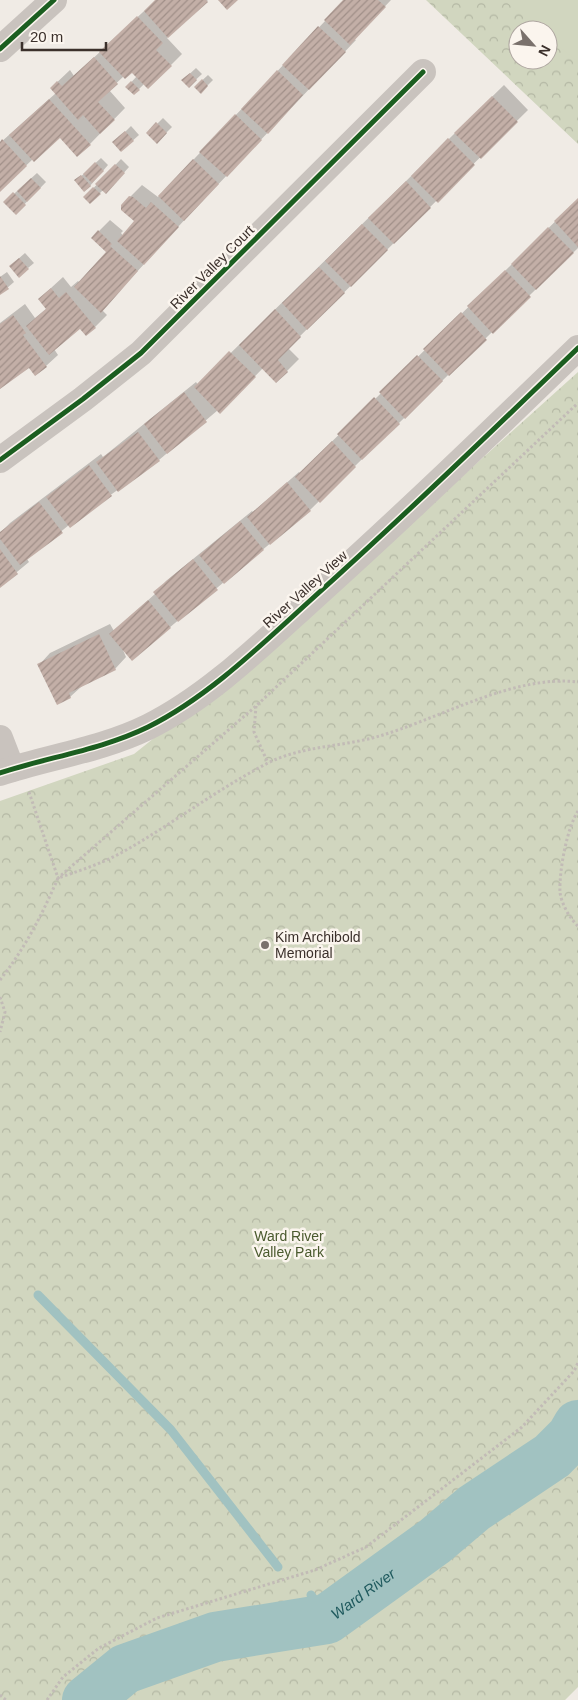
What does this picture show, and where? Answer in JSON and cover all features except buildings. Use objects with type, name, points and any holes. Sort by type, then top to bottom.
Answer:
[{"type":"street","points":[[0,49],[54,0]]},
{"type":"street","name":"River Valley Court","points":[[0,460],[83,399],[141,353],[424,72]]},
{"type":"street","name":"River Valley View","points":[[6,771],[99,746],[148,727],[202,693],[283,625],[399,520],[578,348]]},
{"type":"street","points":[[0,738],[6,771]]},
{"type":"path","points":[[0,980],[20,954],[42,914],[58,878],[256,706],[578,403]]},
{"type":"path","points":[[58,878],[95,865],[127,850],[268,762],[316,748],[375,738],[494,695],[551,681],[578,682]]},
{"type":"path","points":[[256,706],[254,732],[268,762]]},
{"type":"path","points":[[6,771],[29,791],[58,878]]},
{"type":"path","points":[[578,811],[564,857],[560,893],[572,920],[578,926]]},
{"type":"path","points":[[0,997],[5,1012],[0,1032]]},
{"type":"path","points":[[47,1700],[62,1677],[99,1648],[157,1618],[315,1570],[366,1547],[522,1427],[574,1371],[578,1363]]},
{"type":"path","points":[[0,1695],[6,1700]]},
{"type":"green space","points":[[426,0],[578,0],[578,144]]},
{"type":"green space","points":[[504,0],[578,0],[578,62],[558,45],[558,20],[528,20]]},
{"type":"green space","name":"Ward River Valley Park","points":[[578,372],[578,1687],[565,1700],[0,1700],[0,801],[134,754],[308,615]]},
{"type":"waterway","points":[[38,1295],[171,1430],[278,1567]]},
{"type":"waterway","name":"Ward River","points":[[87,1700],[125,1669],[215,1637],[327,1619],[435,1541],[474,1508],[552,1456],[571,1437],[578,1425]]},
{"type":"waterway","points":[[311,1595],[327,1619]]},
{"type":"cycle path","points":[[0,49],[54,0]]},
{"type":"cycle path","points":[[0,460],[83,399],[141,353],[423,72]]},
{"type":"cycle path","points":[[0,773],[112,742],[148,727],[193,700],[235,668],[381,536],[578,348]]},
{"type":"place","name":"Kim Archibold Memorial","points":[[265,945]]}]
